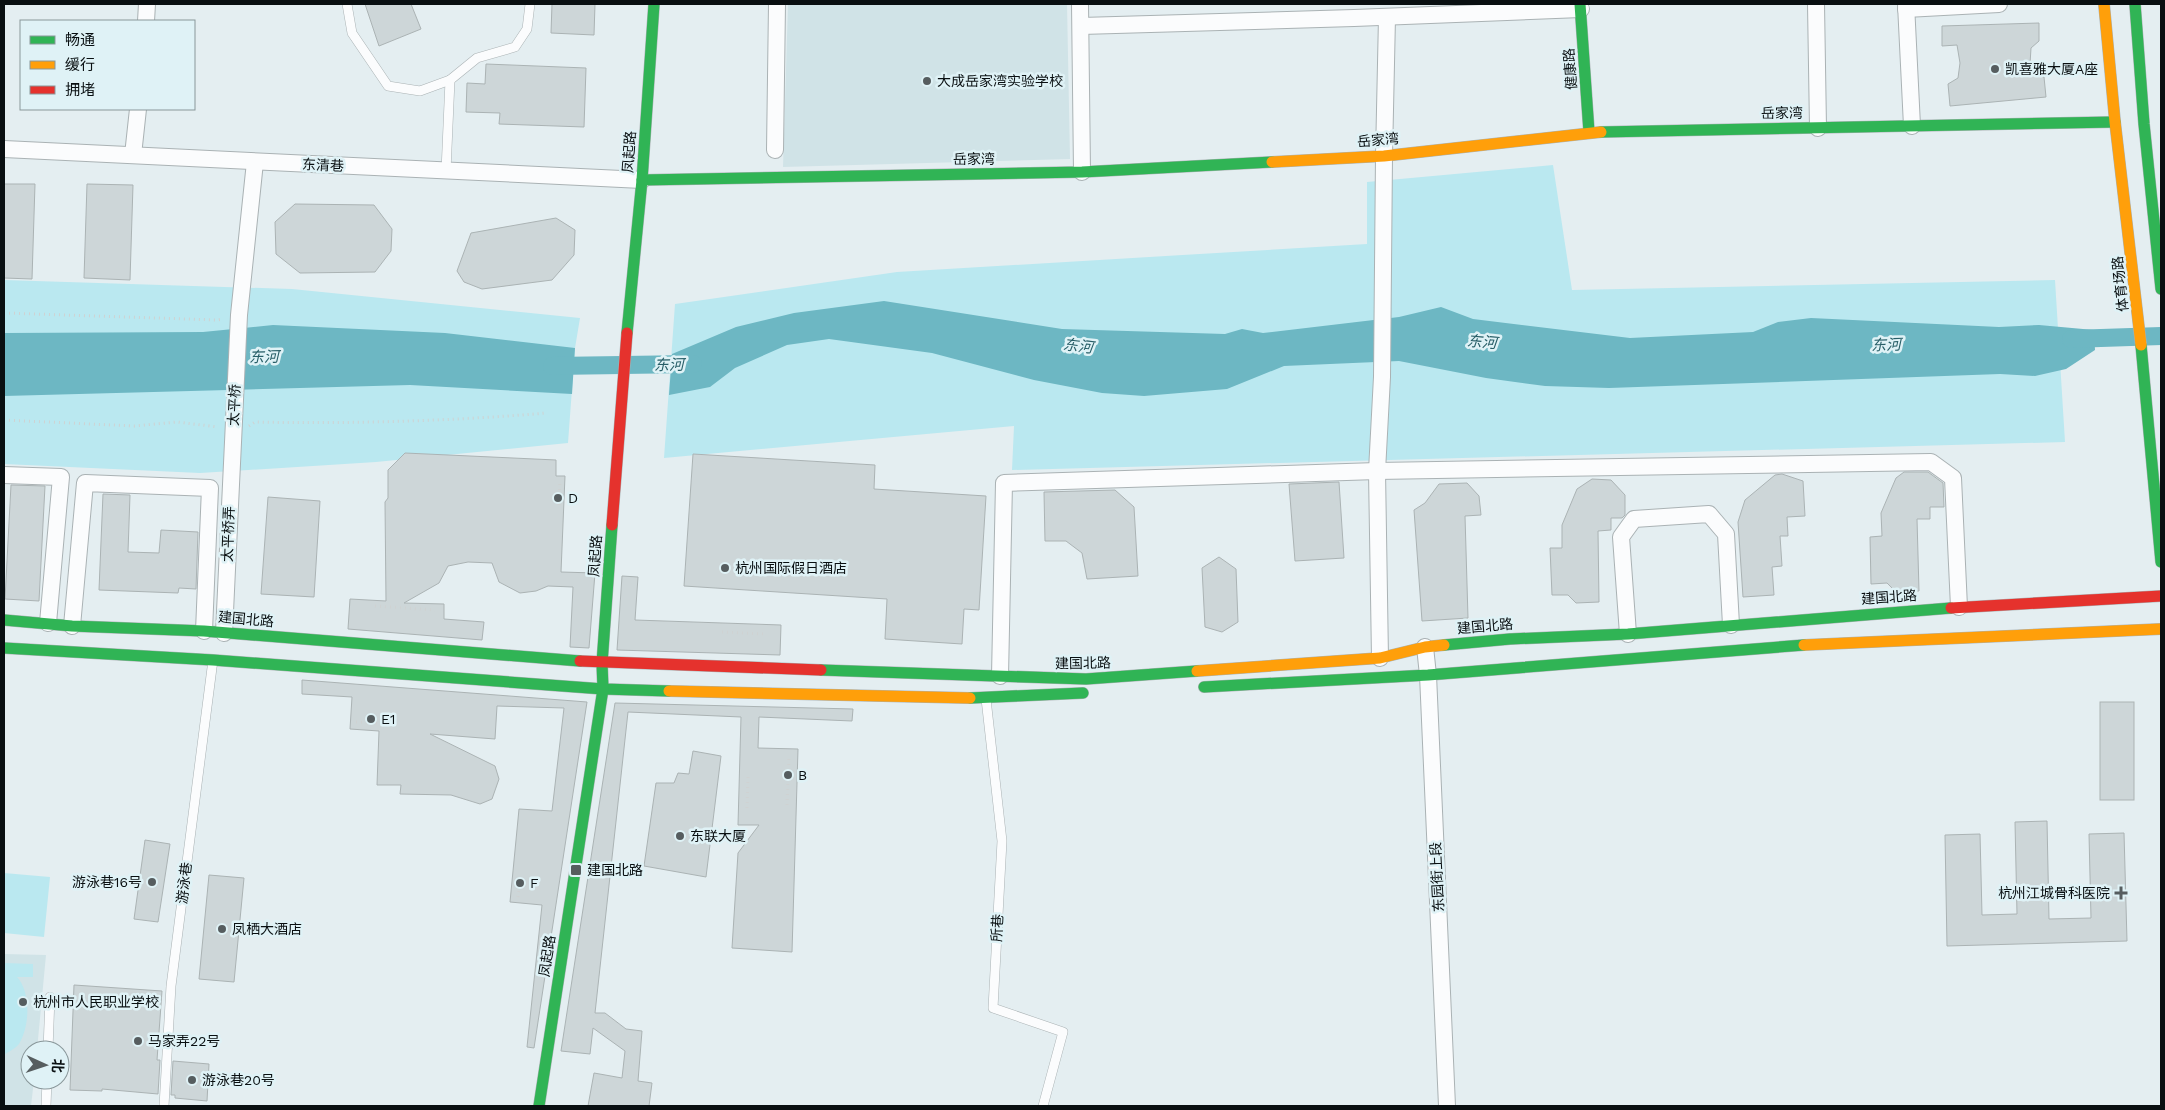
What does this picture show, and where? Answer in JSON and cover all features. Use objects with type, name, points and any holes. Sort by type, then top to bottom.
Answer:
[{"type":"main road","name":"凤起路","points":[[539,1106],[603,689],[602,663],[625,351],[642,180],[654,4]]},
{"type":"main road","name":"体育场路","points":[[2104,4],[2115,122],[2134,274],[2151,438],[2161,562]]},
{"type":"main road","points":[[2135,4],[2144,124],[2158,235],[2161,289]]},
{"type":"main road","name":"健康路","points":[[1581,6],[1589,132]]},
{"type":"main road","name":"岳家湾","points":[[642,180],[1082,172],[1384,156],[1589,132],[2115,122]]},
{"type":"main road","name":"建国北路","points":[[4,620],[72,626],[204,631],[602,663],[1086,680],[1380,658],[1425,647],[1510,639],[1628,634],[1731,624],[1959,607],[2161,596]]},
{"type":"main road","points":[[1192,687],[1428,675],[1758,647],[1969,636],[2161,629]]},
{"type":"main road","points":[[4,648],[213,660],[603,689],[986,698],[1094,692]]},
{"type":"street","points":[[146,20],[147,4]]},
{"type":"street","points":[[775,150],[777,4]]},
{"type":"street","points":[[1080,4],[1082,172]]},
{"type":"street","points":[[1816,4],[1818,128]]},
{"type":"street","points":[[1912,126],[1906,6],[1999,4]]},
{"type":"street","points":[[1081,26],[1387,17],[1581,6]]},
{"type":"street","points":[[1380,658],[1377,471],[1382,377],[1387,17]]},
{"type":"street","points":[[133,155],[138,110]]},
{"type":"street","name":"东清巷","points":[[4,149],[642,180]]},
{"type":"street","points":[[239,315],[255,162]]},
{"type":"street","name":"太平桥","points":[[232,435],[239,315]]},
{"type":"street","name":"太平桥弄","points":[[224,633],[232,435]]},
{"type":"street","points":[[1000,676],[1004,483],[1377,471],[1931,462],[1953,478],[1959,607]]},
{"type":"street","points":[[4,474],[62,477],[48,623]]},
{"type":"street","points":[[72,626],[85,483],[210,488],[204,631]]},
{"type":"street","points":[[1628,634],[1621,536],[1634,519],[1709,514],[1726,534],[1731,624]]},
{"type":"street","name":"东园街上段","points":[[1425,647],[1428,675],[1447,1106]]},
{"type":"lane","points":[[347,4],[352,33],[388,86],[420,91],[450,80],[477,58],[515,47],[526,29],[530,4]]},
{"type":"lane","points":[[446,171],[450,80]]},
{"type":"lane","name":"游泳巷","points":[[164,1106],[171,986],[213,660]]},
{"type":"lane","name":"所巷","points":[[986,698],[1002,842],[993,1008],[1063,1032],[1043,1106]]},
{"type":"lane","points":[[48,1040],[50,997]]},
{"type":"lane","points":[[46,1106],[47,1090]]},
{"type":"path","points":[[4,313],[217,320],[239,315]]},
{"type":"path","points":[[4,420],[134,426],[177,422],[217,427],[232,435],[255,422],[326,424],[504,417],[547,413]]},
{"type":"path","points":[[559,505],[560,482]]},
{"type":"path","points":[[376,606],[435,610]]},
{"type":"path","points":[[722,632],[765,634]]},
{"type":"path","points":[[356,722],[391,724]]},
{"type":"path","points":[[787,805],[789,755]]},
{"type":"path","points":[[747,808],[748,775]]},
{"type":"path","points":[[518,897],[520,878]]},
{"type":"shaded area","name":"大成岳家湾实验学校","points":[[788,4],[1067,4],[1070,159],[783,167]]},
{"type":"shaded area","points":[[1553,165],[1572,290],[2055,280],[2065,442],[1012,470],[1014,426],[664,458],[675,304],[897,272],[1367,244],[1367,182]]},
{"type":"shaded area","points":[[4,280],[292,289],[580,318],[575,348],[568,443],[376,462],[200,473],[4,464]]},
{"type":"shaded area","points":[[4,873],[50,877],[44,937],[4,933]]},
{"type":"shaded area","name":"杭州市人民职业学校","points":[[4,954],[46,955],[38,1040],[20,1040],[20,1090],[33,1090],[31,1106],[4,1106]]},
{"type":"shaded area","points":[[4,963],[33,964],[33,977],[17,977],[22,983],[27,1000],[27,1019],[23,1037],[19,1044],[4,1055]]},
{"type":"water","points":[[884,301],[1062,329],[1225,334],[1242,329],[1263,333],[1399,317],[1441,307],[1473,319],[1630,338],[1753,332],[1778,322],[1811,318],[1999,327],[2039,325],[2094,330],[2095,350],[2066,369],[2035,376],[2000,374],[1609,388],[1545,386],[1486,378],[1399,361],[1284,366],[1227,389],[1144,396],[1102,393],[1034,380],[932,353],[829,339],[787,345],[735,368],[710,387],[669,395],[672,354],[736,327],[794,313]]},
{"type":"water","points":[[273,325],[445,333],[575,348],[572,394],[410,385],[4,396],[4,333],[203,332]]},
{"type":"building","points":[[365,4],[411,4],[421,29],[379,46]]},
{"type":"building","points":[[552,4],[595,4],[594,35],[551,33]]},
{"type":"building","name":"凯喜雅大厦A座","points":[[2039,23],[2039,41],[2031,48],[2030,64],[2033,74],[2044,77],[2046,97],[1950,106],[1948,84],[1958,78],[1960,63],[1957,45],[1942,46],[1942,26]]},
{"type":"building","points":[[486,64],[586,68],[584,127],[499,124],[500,113],[466,112],[467,83],[485,84]]},
{"type":"building","points":[[4,184],[35,184],[32,279],[4,278]]},
{"type":"building","points":[[87,184],[133,185],[130,280],[84,278]]},
{"type":"building","points":[[295,204],[374,205],[392,229],[391,251],[375,272],[300,273],[276,254],[275,222]]},
{"type":"building","points":[[556,218],[575,230],[574,255],[552,280],[482,289],[464,282],[457,271],[471,233]]},
{"type":"building","points":[[405,453],[556,460],[556,476],[565,476],[561,572],[595,573],[589,648],[570,647],[573,587],[548,586],[536,591],[520,593],[499,582],[492,563],[468,562],[448,566],[439,583],[404,603],[444,604],[444,619],[484,622],[482,640],[348,629],[350,599],[386,601],[385,502],[388,498],[388,470]]},
{"type":"building","points":[[693,454],[875,465],[874,489],[986,496],[979,610],[964,609],[962,644],[885,639],[887,599],[684,586]]},
{"type":"building","points":[[1904,472],[1928,472],[1943,483],[1944,507],[1930,507],[1930,519],[1917,519],[1919,591],[1895,591],[1887,583],[1871,584],[1870,537],[1882,536],[1881,513],[1896,478]]},
{"type":"building","points":[[1782,474],[1803,481],[1805,516],[1787,517],[1788,536],[1780,536],[1782,566],[1772,567],[1774,595],[1743,597],[1738,522],[1745,500],[1775,475]]},
{"type":"building","points":[[1592,479],[1611,480],[1625,495],[1625,515],[1622,518],[1611,518],[1611,530],[1598,531],[1599,602],[1576,603],[1568,595],[1552,595],[1550,548],[1562,548],[1562,525],[1577,489]]},
{"type":"building","points":[[1339,482],[1344,558],[1295,561],[1289,484]]},
{"type":"building","points":[[1467,483],[1479,496],[1481,515],[1465,516],[1468,618],[1422,621],[1414,510],[1425,503],[1439,484]]},
{"type":"building","points":[[11,485],[45,486],[39,601],[5,599]]},
{"type":"building","points":[[1115,490],[1134,507],[1138,576],[1087,579],[1082,553],[1066,541],[1045,541],[1044,492]]},
{"type":"building","points":[[103,494],[130,495],[128,552],[159,553],[161,530],[198,532],[196,589],[179,588],[178,593],[99,590]]},
{"type":"building","points":[[268,497],[320,501],[314,597],[261,594]]},
{"type":"building","points":[[1219,557],[1236,569],[1238,622],[1222,632],[1205,627],[1202,568]]},
{"type":"building","points":[[622,576],[638,577],[635,620],[781,625],[780,655],[617,650]]},
{"type":"building","points":[[302,680],[587,702],[534,1048],[527,1047],[542,905],[510,902],[519,809],[552,811],[564,708],[497,706],[495,739],[430,734],[495,766],[499,779],[492,799],[480,804],[451,795],[400,794],[401,785],[377,785],[379,731],[350,729],[352,697],[302,694]]},
{"type":"building","points":[[2100,702],[2134,702],[2134,800],[2100,800]]},
{"type":"building","points":[[615,703],[853,709],[852,721],[759,717],[758,748],[798,749],[792,952],[732,948],[738,853],[759,825],[738,825],[741,717],[628,712],[595,1013],[605,1013],[626,1029],[642,1031],[638,1081],[652,1083],[649,1106],[588,1106],[594,1073],[622,1078],[625,1051],[593,1028],[590,1054],[561,1051]]},
{"type":"building","name":"东联大厦","points":[[693,751],[721,756],[706,877],[644,866],[656,783],[674,783],[678,773],[689,774]]},
{"type":"building","points":[[2047,821],[2049,919],[2091,918],[2089,834],[2124,833],[2127,941],[1947,946],[1945,835],[1980,834],[1982,915],[2017,914],[2015,822]]},
{"type":"building","name":"游泳巷16号","points":[[145,840],[170,844],[158,922],[134,919]]},
{"type":"building","name":"凤栖大酒店","points":[[209,875],[244,878],[234,982],[199,979]]},
{"type":"building","points":[[74,985],[162,991],[157,1060],[160,1060],[158,1094],[102,1089],[102,1091],[70,1090]]},
{"type":"building","name":"游泳巷20号","points":[[173,1061],[209,1064],[207,1101],[175,1098],[175,1095],[171,1095]]},
{"type":"waterway","name":"东河","points":[[2071,339],[2161,336]]},
{"type":"waterway","name":"东河","points":[[552,366],[693,364]]},
{"type":"traffic: fast","points":[[627,333],[642,180],[654,4]]},
{"type":"traffic: fast","points":[[1580,4],[1589,132]]},
{"type":"traffic: fast","points":[[2135,4],[2144,124],[2161,289]]},
{"type":"traffic: fast","points":[[1601,132],[2115,122]]},
{"type":"traffic: fast","points":[[642,180],[1082,172],[1272,162]]},
{"type":"traffic: fast","points":[[2141,345],[2161,562]]},
{"type":"traffic: fast","points":[[539,1106],[603,689],[602,663],[612,525]]},
{"type":"traffic: fast","points":[[1444,645],[1510,639],[1628,634],[1951,608]]},
{"type":"traffic: fast","points":[[4,620],[72,626],[204,631],[580,661]]},
{"type":"traffic: fast","points":[[1204,687],[1428,675],[1804,645]]},
{"type":"traffic: fast","points":[[4,648],[213,660],[603,689],[669,691]]},
{"type":"traffic: fast","points":[[821,670],[1086,679],[1197,671]]},
{"type":"traffic: fast","points":[[970,698],[1083,693]]},
{"type":"traffic: slow","points":[[2104,4],[2115,122],[2141,345]]},
{"type":"traffic: slow","points":[[1272,162],[1384,156],[1601,132]]},
{"type":"traffic: slow","points":[[1804,645],[2161,629]]},
{"type":"traffic: slow","points":[[1197,671],[1380,658],[1425,647],[1444,645]]},
{"type":"traffic: slow","points":[[669,691],[970,698]]},
{"type":"traffic: jam","points":[[612,525],[627,333]]},
{"type":"traffic: jam","points":[[1951,608],[2161,596]]},
{"type":"traffic: jam","points":[[580,661],[821,670]]},
{"type":"place","name":"凯喜雅大厦A座","points":[[1995,69]]},
{"type":"place","name":"大成岳家湾实验学校","points":[[927,81]]},
{"type":"place","name":"D","points":[[558,498]]},
{"type":"place","name":"杭州国际假日酒店","points":[[725,568]]},
{"type":"place","name":"E1","points":[[371,719]]},
{"type":"place","name":"B","points":[[788,775]]},
{"type":"place","name":"东联大厦","points":[[680,836]]},
{"type":"place","name":"建国北路","points":[[576,870]]},
{"type":"place","name":"游泳巷16号","points":[[152,882]]},
{"type":"place","name":"F","points":[[520,883]]},
{"type":"place","name":"杭州江城骨科医院","points":[[2121,893]]},
{"type":"place","name":"凤栖大酒店","points":[[222,929]]},
{"type":"place","name":"杭州市人民职业学校","points":[[23,1002]]},
{"type":"place","name":"马家弄22号","points":[[138,1041]]},
{"type":"place","name":"游泳巷20号","points":[[192,1080]]}]
